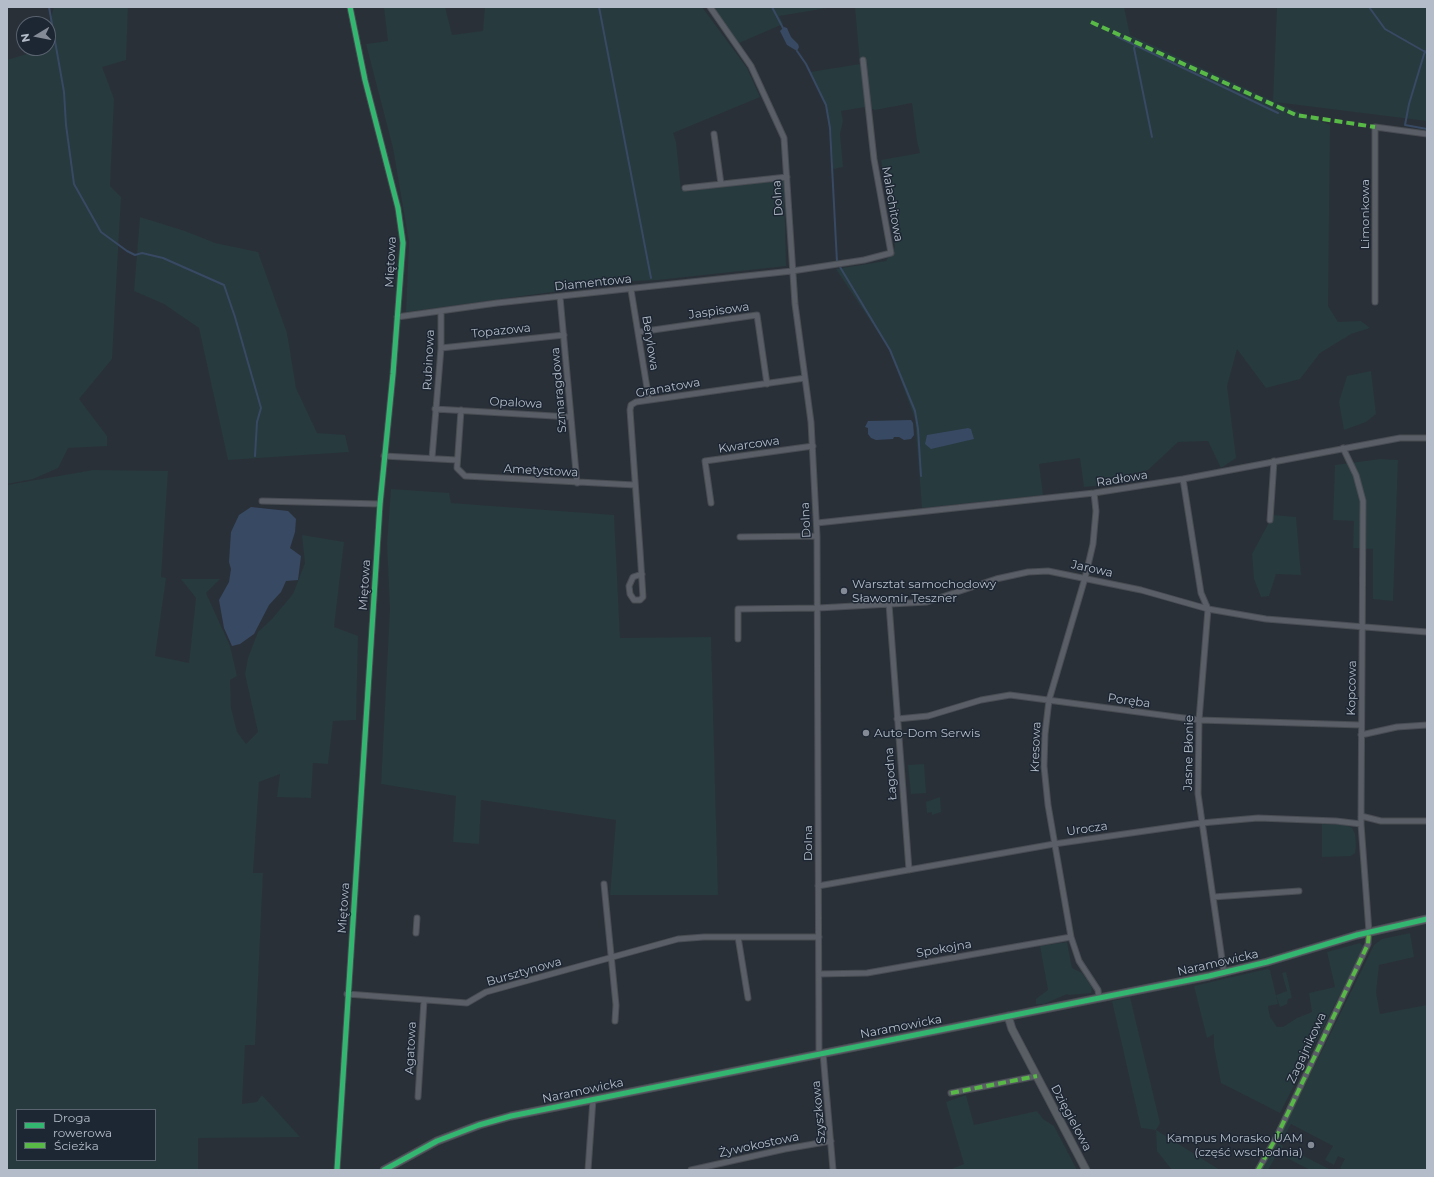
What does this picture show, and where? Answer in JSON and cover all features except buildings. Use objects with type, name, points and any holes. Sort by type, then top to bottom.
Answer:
[{"type":"street","name":"Miętowa","points":[[336,1170],[380,504],[393,374],[403,242],[402,227],[365,80],[350,7]]},
{"type":"street","name":"Dolna","points":[[710,7],[751,66],[784,138],[792,271],[811,422],[817,523],[818,886],[821,1053]]},
{"type":"street","name":"Malachitowa","points":[[792,271],[864,260],[891,253],[874,159],[863,60]]},
{"type":"street","name":"Limonkowa","points":[[1375,302],[1375,127],[1427,134]]},
{"type":"street","points":[[714,134],[721,184]]},
{"type":"street","points":[[685,188],[787,177]]},
{"type":"street","name":"Diamentowa","points":[[397,317],[560,296],[631,290],[792,271]]},
{"type":"street","name":"Berylowa","points":[[631,290],[649,400]]},
{"type":"street","name":"Szmaragdowa","points":[[560,296],[577,482]]},
{"type":"street","name":"Rubinowa","points":[[432,458],[441,348],[441,311]]},
{"type":"street","name":"Jaspisowa","points":[[639,332],[757,315],[767,384]]},
{"type":"street","name":"Topazowa","points":[[441,348],[564,335]]},
{"type":"street","name":"Granatowa","points":[[642,574],[633,577],[629,586],[630,594],[634,600],[640,600],[643,597],[642,574],[630,410],[632,405],[636,402],[805,378]]},
{"type":"street","points":[[384,456],[457,460],[461,410],[435,409]]},
{"type":"street","name":"Opalowa","points":[[461,410],[571,416]]},
{"type":"street","name":"Radłowa","points":[[817,523],[1094,493],[1183,479],[1400,438],[1427,438]]},
{"type":"street","name":"Kwarcowa","points":[[711,503],[705,461],[813,446]]},
{"type":"street","name":"Kopcowa","points":[[1343,448],[1356,475],[1363,501],[1361,824],[1369,932]]},
{"type":"street","name":"Ametystowa","points":[[457,460],[457,468],[465,476],[469,477],[635,485]]},
{"type":"street","points":[[1270,520],[1274,461]]},
{"type":"street","points":[[1183,479],[1201,593],[1208,608]]},
{"type":"street","name":"Kresowa","points":[[1094,493],[1096,511],[1094,538],[1085,578],[1049,700],[1045,734],[1044,766],[1054,844],[1071,937],[1079,961],[1098,990],[1100,998]]},
{"type":"street","points":[[262,501],[380,504]]},
{"type":"street","points":[[740,537],[817,536]]},
{"type":"street","name":"Jarowa","points":[[738,639],[738,609],[818,608],[933,600],[986,582],[1028,572],[1048,571],[1141,590],[1208,608],[1266,620],[1427,632]]},
{"type":"street","name":"Łagodna","points":[[889,604],[908,870]]},
{"type":"street","name":"Jasne Błonie","points":[[1208,608],[1198,720],[1198,794],[1224,973]]},
{"type":"street","name":"Poręba","points":[[897,720],[928,716],[999,696],[1020,696],[1198,720],[1361,725]]},
{"type":"street","points":[[1361,735],[1397,727],[1427,725]]},
{"type":"street","points":[[1361,816],[1381,821],[1427,821]]},
{"type":"street","name":"Urocza","points":[[818,886],[1054,844],[1202,823],[1258,818],[1336,821],[1361,824]]},
{"type":"street","points":[[604,884],[616,1005],[615,1021]]},
{"type":"street","points":[[1213,897],[1299,891]]},
{"type":"street","points":[[416,933],[417,918]]},
{"type":"street","name":"Naramowicka","points":[[384,1170],[427,1146],[474,1127],[522,1114],[1224,973],[1369,932],[1427,919]]},
{"type":"street","name":"Zagajnikowa","points":[[1258,1170],[1276,1138],[1368,944],[1369,932]]},
{"type":"street","points":[[738,937],[748,998]]},
{"type":"street","name":"Bursztynowa","points":[[347,994],[467,1003],[486,992],[684,938],[819,937]]},
{"type":"street","name":"Spokojna","points":[[819,974],[867,973],[1071,937]]},
{"type":"street","name":"Agatowa","points":[[418,1097],[424,1000]]},
{"type":"street","name":"Dzięgielowa","points":[[1008,1016],[1011,1027],[1086,1170]]},
{"type":"street","name":"Szyszkowa","points":[[821,1053],[833,1170]]},
{"type":"street","name":"Dzięgielowa","points":[[951,1093],[1037,1076]]},
{"type":"street","points":[[588,1170],[593,1099]]},
{"type":"street","name":"Żywokostowa","points":[[692,1170],[785,1149],[831,1141]]},
{"type":"green space","points":[[54,7],[128,7],[126,60],[102,67],[114,99],[110,186],[121,197],[112,359],[79,399],[107,436],[107,446],[68,448],[58,468],[33,479],[7,484],[7,60],[20,56],[56,56],[56,16],[51,16]]},
{"type":"green space","points":[[445,7],[452,35],[483,31],[485,7],[702,7],[747,68],[760,97],[673,133],[676,142],[681,190],[784,181],[786,266],[658,280],[632,281],[406,312],[409,242],[393,148],[366,44],[388,41],[384,8]]},
{"type":"green space","points":[[712,7],[833,7],[779,16],[783,24],[739,43]]},
{"type":"green space","points":[[855,7],[1124,7],[1130,35],[1273,101],[1277,7],[1427,7],[1427,121],[1275,102],[1330,125],[1328,306],[1338,322],[1361,321],[1370,328],[1351,334],[1320,353],[1300,379],[1266,388],[1237,349],[1227,386],[1236,458],[1221,468],[1208,441],[1178,442],[1148,470],[1127,475],[1113,484],[1084,487],[1080,458],[1039,464],[1043,495],[922,508],[915,419],[890,350],[836,269],[886,261],[895,247],[881,160],[920,153],[912,103],[875,110],[865,107],[841,111],[843,121],[840,134],[843,167],[833,169],[831,130],[826,105],[810,72],[860,64]]},
{"type":"green space","points":[[140,217],[185,231],[215,243],[258,252],[287,333],[296,388],[317,433],[345,435],[349,452],[228,460],[199,328],[164,304],[134,291]]},
{"type":"green space","points":[[1371,371],[1376,414],[1366,422],[1344,430],[1339,402],[1347,376]]},
{"type":"green space","points":[[1380,459],[1398,460],[1393,601],[1373,599],[1373,549],[1353,548],[1354,521],[1333,520],[1335,465]]},
{"type":"green space","points":[[93,470],[168,471],[161,577],[166,578],[155,656],[189,663],[196,598],[181,579],[220,579],[206,593],[230,646],[237,676],[230,680],[231,708],[237,732],[246,744],[258,732],[245,674],[248,658],[258,632],[272,619],[293,594],[305,563],[302,535],[344,542],[334,627],[358,636],[356,720],[333,721],[328,764],[313,763],[311,798],[277,797],[280,774],[259,782],[253,873],[263,873],[255,1045],[245,1045],[242,1104],[257,1102],[262,1095],[300,1137],[198,1138],[198,1170],[7,1170],[7,485]]},
{"type":"green space","points":[[391,489],[449,493],[451,503],[614,515],[620,638],[711,637],[718,895],[610,895],[616,820],[481,800],[479,844],[453,842],[456,796],[381,784],[390,609],[387,543]]},
{"type":"green space","points":[[1273,515],[1296,517],[1301,575],[1276,574],[1269,596],[1261,597],[1254,579],[1252,554]]},
{"type":"green space","points":[[924,764],[926,793],[911,794],[908,765]]},
{"type":"green space","points":[[940,797],[941,812],[932,815],[932,812],[927,813],[926,802]]},
{"type":"green space","points":[[1322,824],[1347,825],[1352,828],[1355,834],[1355,853],[1351,856],[1322,857]]},
{"type":"green space","points":[[1410,933],[1414,957],[1379,965],[1376,992],[1380,1014],[1427,1005],[1427,1170],[1343,1170],[1340,1168],[1345,1159],[1338,1156],[1334,1165],[1325,1160],[1333,1146],[1291,1124],[1285,1135],[1293,1139],[1291,1142],[1283,1139],[1282,1132],[1374,945],[1382,939]]},
{"type":"green space","points":[[1067,942],[1072,968],[1082,973],[1092,988],[1091,993],[1067,994],[1044,1004],[1036,1004],[1036,999],[1048,990],[1040,946]]},
{"type":"green space","points":[[1360,943],[1364,947],[1280,1113],[1221,1083],[1214,1047],[1214,1034],[1207,1038],[1194,986],[1267,969],[1270,970],[1278,1004],[1268,1006],[1270,1017],[1277,1027],[1283,1027],[1297,1018],[1312,1012],[1309,993],[1335,987],[1327,952]]},
{"type":"green space","points":[[1286,972],[1292,998],[1288,999],[1287,1004],[1280,1007],[1276,995],[1287,991],[1282,973]]},
{"type":"green space","points":[[1130,997],[1160,1123],[1156,1130],[1141,1128],[1112,1001]]},
{"type":"green space","points":[[966,1095],[974,1125],[1037,1111],[1043,1119],[1054,1126],[1077,1170],[949,1170],[964,1164],[946,1102]]},
{"type":"green space","points":[[1156,1130],[1220,1170],[1172,1170],[1157,1151]]},
{"type":"green space","points":[[1278,1143],[1283,1146],[1279,1155],[1277,1154],[1268,1170],[1262,1170]]},
{"type":"green space","points":[[1292,1150],[1331,1170],[1310,1170],[1285,1157],[1289,1151]]},
{"type":"water","points":[[784,27],[787,28],[791,37],[798,44],[799,47],[797,51],[787,45],[780,31]]},
{"type":"water","points":[[911,420],[913,423],[914,435],[911,439],[904,440],[899,437],[894,437],[893,439],[876,440],[871,438],[868,434],[868,428],[865,427],[868,421]]},
{"type":"water","points":[[968,428],[971,429],[974,439],[931,449],[925,444],[927,435]]},
{"type":"water","points":[[251,507],[288,511],[296,519],[295,532],[290,548],[301,556],[298,580],[286,581],[281,592],[269,605],[254,634],[240,644],[232,646],[224,628],[219,600],[229,582],[231,569],[229,562],[231,532],[239,515]]},
{"type":"waterway","points":[[49,7],[64,92],[66,125],[74,184],[101,232],[127,251],[135,255],[142,253],[163,258],[224,285],[235,317],[261,408],[257,422],[255,456]]},
{"type":"waterway","points":[[599,7],[651,278]]},
{"type":"waterway","points":[[772,7],[783,28]]},
{"type":"waterway","points":[[1369,7],[1385,29],[1427,53]]},
{"type":"waterway","points":[[1116,36],[1278,113]]},
{"type":"waterway","points":[[1136,45],[1134,48],[1152,137]]},
{"type":"waterway","points":[[797,51],[806,64],[826,105],[830,128],[837,262],[890,350],[915,411],[918,429],[921,476]]},
{"type":"waterway","points":[[1425,51],[1409,104],[1405,125],[1427,129]]},
{"type":"marked path","points":[[1091,22],[1296,115],[1375,127]]},
{"type":"marked path","points":[[1258,1170],[1276,1138],[1368,944],[1369,932]]},
{"type":"marked path","points":[[951,1093],[1037,1076]]},
{"type":"cycle path","points":[[337,1170],[380,504],[393,374],[403,243],[398,208],[365,80],[350,7]]},
{"type":"cycle path","points":[[384,1170],[437,1141],[479,1125],[511,1116],[1209,976],[1267,962],[1357,935],[1427,919]]},
{"type":"place","name":"Warsztat samochodowy Sławomir Teszner","points":[[844,591]]},
{"type":"place","name":"Auto-Dom Serwis","points":[[866,733]]},
{"type":"place","name":"Kampus Morasko UAM (część wschodnia)","points":[[1311,1145]]}]
